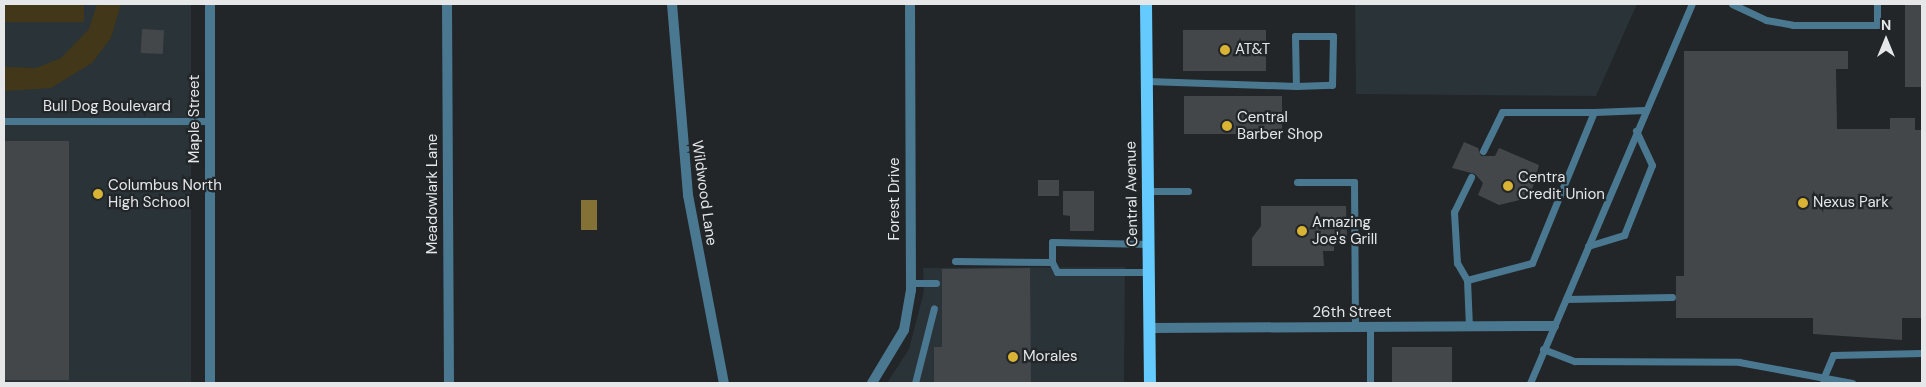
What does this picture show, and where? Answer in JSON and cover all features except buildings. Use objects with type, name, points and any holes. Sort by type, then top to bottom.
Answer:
[{"type":"main road","name":"Central Avenue","points":[[1146,4],[1150,383]]},
{"type":"street","name":"Maple Street","points":[[210,4],[210,383]]},
{"type":"street","name":"Meadowlark Lane","points":[[447,4],[449,383]]},
{"type":"street","name":"Wildwood Lane","points":[[672,4],[688,195],[724,383]]},
{"type":"street","name":"Forest Drive","points":[[872,383],[904,330],[910,282],[910,4]]},
{"type":"street","name":"26th Street","points":[[1150,328],[1554,326]]},
{"type":"lane","points":[[1530,383],[1636,131],[1692,4]]},
{"type":"lane","points":[[1732,4],[1743,6],[1792,25],[1877,25],[1877,4]]},
{"type":"lane","points":[[1147,81],[1296,86],[1332,85],[1333,36],[1295,36],[1296,86]]},
{"type":"lane","points":[[1484,151],[1502,112],[1645,110]]},
{"type":"lane","points":[[1468,280],[1532,263],[1594,112]]},
{"type":"lane","name":"Bull Dog Boulevard","points":[[4,121],[211,121]]},
{"type":"lane","points":[[1588,246],[1624,235],[1652,165],[1636,131]]},
{"type":"lane","points":[[1469,327],[1468,280],[1457,263],[1454,212],[1471,177]]},
{"type":"lane","points":[[1297,182],[1354,182],[1354,328]]},
{"type":"lane","points":[[1148,191],[1188,191]]},
{"type":"lane","points":[[1149,244],[1052,242],[1052,262],[1057,272],[1150,272]]},
{"type":"lane","points":[[955,262],[1052,262]]},
{"type":"lane","points":[[910,282],[936,282]]},
{"type":"lane","points":[[1566,299],[1672,297]]},
{"type":"lane","points":[[916,383],[934,308]]},
{"type":"lane","points":[[1370,328],[1370,383]]},
{"type":"lane","points":[[1543,349],[1575,361],[1739,362],[1852,383]]},
{"type":"lane","points":[[1823,379],[1832,355],[1922,353]]},
{"type":"shaded area","name":"Columbus North High School","points":[[4,4],[191,4],[191,383],[4,383]]},
{"type":"shaded area","points":[[4,4],[84,4],[84,22],[4,22]]},
{"type":"shaded area","points":[[97,4],[121,4],[111,38],[92,63],[51,88],[4,91],[4,67],[36,68],[61,58],[89,29]]},
{"type":"shaded area","points":[[1355,4],[1637,4],[1596,96],[1356,94]]},
{"type":"shaded area","points":[[581,200],[597,200],[597,230],[581,230]]},
{"type":"shaded area","points":[[1125,267],[1124,383],[887,383],[909,349],[924,291],[923,268]]},
{"type":"place","name":"AT&T","points":[[1225,50]]},
{"type":"place","name":"Central Barber Shop","points":[[1227,126]]},
{"type":"place","name":"Centra Credit Union","points":[[1508,186]]},
{"type":"place","name":"Columbus North High School","points":[[98,194]]},
{"type":"place","name":"Nexus Park","points":[[1803,203]]},
{"type":"place","name":"Amazing Joe's Grill","points":[[1302,231]]},
{"type":"place","name":"Morales","points":[[1013,357]]}]
